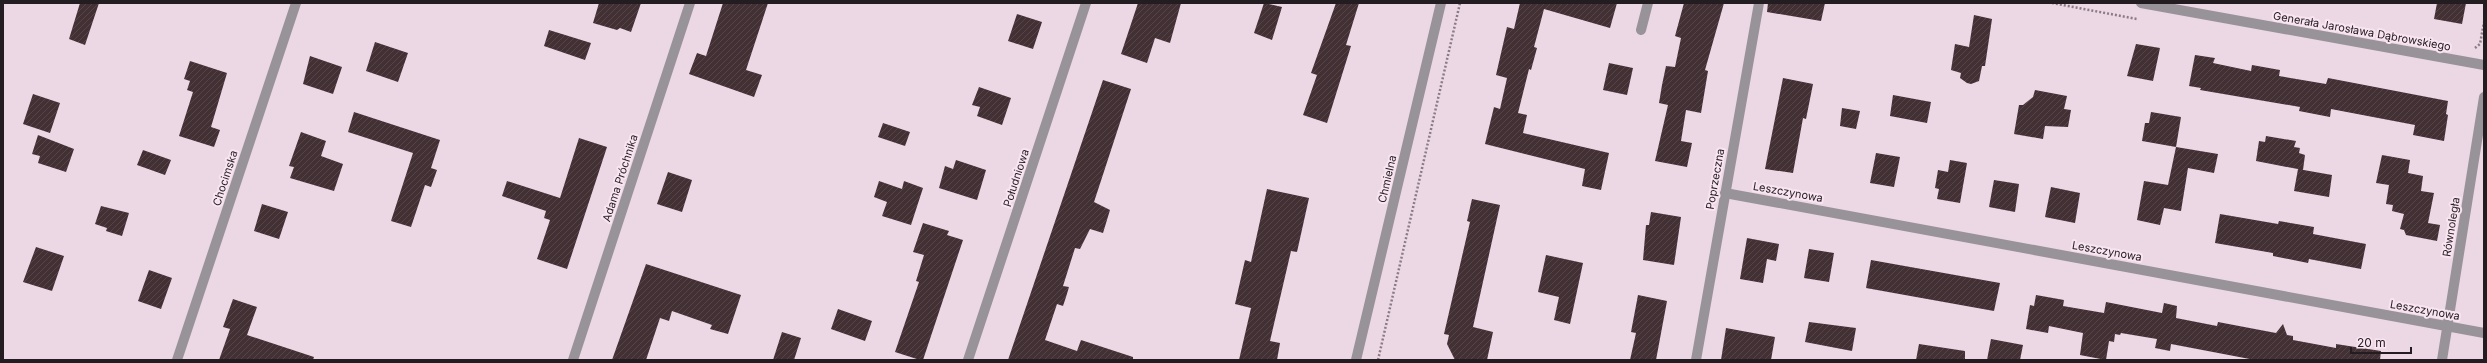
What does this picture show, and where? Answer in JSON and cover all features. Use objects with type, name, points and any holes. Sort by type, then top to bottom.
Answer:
[{"type":"street","name":"Chocimska","points":[[177,360],[296,3]]},
{"type":"street","name":"Adama Próchnika","points":[[573,360],[690,3]]},
{"type":"street","name":"Południowa","points":[[968,360],[1086,3]]},
{"type":"street","name":"Chmielna","points":[[1356,360],[1440,3]]},
{"type":"street","points":[[1641,30],[1648,3]]},
{"type":"street","name":"Poprzeczna","points":[[1696,360],[1759,3]]},
{"type":"street","name":"Generała Jarosława Dąbrowskiego","points":[[2141,3],[2484,65]]},
{"type":"street","name":"Równoległa","points":[[2442,360],[2484,97]]},
{"type":"street","name":"Leszczynowa","points":[[1725,193],[2484,333]]},
{"type":"path","points":[[1378,360],[1460,3]]},
{"type":"path","points":[[2471,50],[2480,44],[2484,22]]},
{"type":"building","points":[[80,3],[99,3],[85,45],[69,39]]},
{"type":"building","points":[[599,3],[641,3],[631,32],[620,28],[617,30],[593,23]]},
{"type":"building","points":[[723,3],[768,3],[746,70],[762,75],[754,97],[689,74],[697,53],[706,56]]},
{"type":"building","points":[[1138,3],[1181,3],[1170,43],[1155,38],[1147,63],[1121,54]]},
{"type":"building","points":[[1264,3],[1282,7],[1272,40],[1254,33]]},
{"type":"building","points":[[1336,3],[1359,3],[1346,45],[1351,46],[1327,123],[1303,115],[1317,75],[1311,73]]},
{"type":"building","points":[[1520,3],[1617,3],[1610,28],[1544,9],[1534,47],[1537,48],[1531,70],[1529,69],[1518,113],[1527,115],[1523,133],[1609,153],[1601,190],[1582,186],[1585,169],[1485,144],[1494,107],[1500,109],[1507,78],[1496,75],[1507,27],[1514,29]]},
{"type":"building","points":[[1684,3],[1724,3],[1705,70],[1708,71],[1701,113],[1686,110],[1681,141],[1692,143],[1687,167],[1655,161],[1668,105],[1659,103],[1662,85],[1666,66],[1675,67],[1681,38],[1675,36]]},
{"type":"building","points":[[1768,3],[1825,3],[1821,21],[1767,12]]},
{"type":"building","points":[[2437,3],[2466,3],[2462,24],[2434,19]]},
{"type":"building","points":[[1017,14],[1042,22],[1033,49],[1008,41]]},
{"type":"building","points":[[1974,15],[1992,19],[1985,66],[1982,66],[1979,81],[1971,84],[1960,78],[1961,73],[1951,70],[1955,44],[1969,47]]},
{"type":"building","points":[[549,30],[591,43],[585,60],[544,46]]},
{"type":"building","points":[[375,42],[408,53],[398,82],[366,71]]},
{"type":"building","points":[[2136,44],[2160,48],[2153,81],[2127,76]]},
{"type":"building","points":[[2195,55],[2215,58],[2213,63],[2251,71],[2252,65],[2280,70],[2279,76],[2326,84],[2328,78],[2448,101],[2446,114],[2448,115],[2444,141],[2413,135],[2415,125],[2331,109],[2330,117],[2299,111],[2300,107],[2200,90],[2201,88],[2189,86]]},
{"type":"building","points":[[310,56],[342,67],[333,94],[303,84]]},
{"type":"building","points":[[190,61],[227,73],[211,127],[220,130],[214,147],[179,136],[193,92],[187,90],[190,81],[184,79]]},
{"type":"building","points":[[1609,63],[1633,68],[1627,95],[1603,90]]},
{"type":"building","points":[[1783,78],[1813,84],[1806,119],[1803,118],[1793,173],[1765,169]]},
{"type":"building","points":[[1103,80],[1131,89],[1094,202],[1110,210],[1103,233],[1090,229],[1080,249],[1075,248],[1063,286],[1069,287],[1066,297],[1063,306],[1057,304],[1045,340],[1077,351],[1081,340],[1133,357],[1133,360],[1008,360]]},
{"type":"building","points":[[979,87],[1011,98],[1002,125],[977,116],[980,107],[972,105]]},
{"type":"building","points":[[2035,90],[2067,96],[2064,109],[2071,110],[2068,127],[2045,126],[2043,139],[2014,134],[2019,105],[2023,105],[2033,97]]},
{"type":"building","points":[[33,94],[60,103],[50,133],[23,124]]},
{"type":"building","points":[[1893,95],[1931,102],[1927,123],[1890,116]]},
{"type":"building","points":[[1842,108],[1860,111],[1856,129],[1840,126]]},
{"type":"building","points":[[354,112],[440,140],[431,168],[437,170],[431,187],[425,185],[411,227],[391,221],[413,153],[348,132]]},
{"type":"building","points":[[2151,112],[2181,117],[2176,147],[2142,141],[2145,123],[2149,123]]},
{"type":"building","points":[[883,123],[910,132],[905,146],[878,137]]},
{"type":"building","points":[[301,132],[326,141],[321,156],[343,164],[334,191],[290,178],[294,167],[289,166]]},
{"type":"building","points":[[38,135],[74,149],[66,172],[38,163],[40,156],[32,154]]},
{"type":"building","points":[[2266,136],[2296,141],[2294,147],[2300,148],[2299,153],[2305,155],[2303,170],[2256,161],[2259,141],[2265,142]]},
{"type":"building","points":[[579,138],[607,147],[567,269],[537,259],[550,220],[544,218],[546,211],[502,196],[507,181],[560,198]]},
{"type":"building","points":[[2176,147],[2218,154],[2214,173],[2188,168],[2181,211],[2164,208],[2160,225],[2137,220],[2144,181],[2168,185]]},
{"type":"building","points":[[143,150],[171,160],[165,175],[137,165]]},
{"type":"building","points":[[1876,153],[1900,157],[1894,187],[1870,183]]},
{"type":"building","points":[[2382,155],[2410,160],[2408,173],[2423,176],[2421,191],[2434,193],[2428,223],[2440,225],[2437,241],[2406,235],[2404,230],[2400,229],[2404,214],[2392,211],[2393,205],[2386,204],[2389,185],[2376,183]]},
{"type":"building","points":[[956,160],[986,170],[977,200],[939,188],[945,166],[953,169]]},
{"type":"building","points":[[1950,160],[1967,163],[1960,203],[1937,199],[1939,189],[1935,188],[1938,170],[1948,172]]},
{"type":"building","points":[[2298,169],[2332,175],[2329,197],[2294,191]]},
{"type":"building","points":[[668,172],[692,180],[682,212],[657,204]]},
{"type":"building","points":[[1994,180],[2019,184],[2015,212],[1989,207]]},
{"type":"building","points":[[879,181],[902,189],[904,181],[923,188],[911,225],[882,216],[887,202],[874,197]]},
{"type":"building","points":[[2051,187],[2080,193],[2075,223],[2045,217]]},
{"type":"building","points":[[1267,189],[1309,198],[1297,252],[1291,251],[1270,341],[1280,343],[1277,360],[1239,360],[1251,308],[1235,304],[1245,260],[1251,262]]},
{"type":"building","points":[[1472,199],[1500,205],[1473,327],[1493,332],[1487,360],[1455,360],[1447,344],[1449,335],[1444,334],[1470,222],[1467,221]]},
{"type":"building","points":[[262,204],[288,212],[279,239],[254,231]]},
{"type":"building","points":[[101,206],[129,213],[122,236],[106,231],[107,228],[95,224]]},
{"type":"building","points":[[1651,212],[1681,217],[1674,265],[1643,260],[1646,225],[1649,225]]},
{"type":"building","points":[[2220,214],[2278,224],[2279,221],[2314,227],[2313,234],[2366,244],[2361,269],[2309,259],[2308,263],[2273,256],[2273,253],[2215,243]]},
{"type":"building","points":[[923,223],[949,231],[947,235],[963,240],[923,360],[920,360],[895,352],[919,282],[916,281],[924,255],[913,252]]},
{"type":"building","points":[[1747,238],[1779,244],[1776,261],[1767,259],[1763,283],[1740,279]]},
{"type":"building","points":[[36,247],[64,256],[52,291],[23,282]]},
{"type":"building","points":[[1809,249],[1834,253],[1829,282],[1804,278]]},
{"type":"building","points":[[1546,255],[1583,263],[1570,324],[1554,320],[1559,297],[1538,292]]},
{"type":"building","points":[[1871,260],[2000,283],[1994,311],[1866,288]]},
{"type":"building","points":[[646,264],[741,295],[728,334],[710,329],[712,325],[672,311],[669,321],[660,318],[646,360],[612,360]]},
{"type":"building","points":[[149,270],[172,278],[161,309],[138,301]]},
{"type":"building","points":[[1638,295],[1667,301],[1656,360],[1630,360],[1636,333],[1631,332]]},
{"type":"building","points":[[2036,295],[2064,300],[2063,306],[2104,313],[2106,302],[2162,313],[2164,303],[2177,306],[2176,318],[2217,326],[2218,322],[2276,333],[2283,324],[2287,335],[2293,336],[2293,340],[2336,348],[2336,344],[2381,351],[2380,360],[2255,360],[2171,344],[2170,351],[2155,348],[2157,339],[2121,333],[2120,335],[2115,334],[2114,342],[2109,341],[2106,360],[2080,355],[2083,333],[2049,326],[2048,333],[2026,329],[2030,305],[2034,306]]},
{"type":"building","points":[[233,299],[257,307],[247,335],[314,357],[313,360],[219,360],[230,329],[223,327]]},
{"type":"building","points":[[838,309],[872,321],[865,341],[831,329]]},
{"type":"building","points":[[1809,322],[1856,328],[1852,351],[1805,342]]},
{"type":"building","points":[[1726,328],[1775,337],[1771,360],[1721,360]]},
{"type":"building","points":[[782,332],[801,338],[794,360],[773,360]]},
{"type":"building","points":[[1991,339],[2023,345],[2020,360],[1987,360]]},
{"type":"building","points":[[1919,344],[1965,351],[1965,360],[1916,360]]}]
